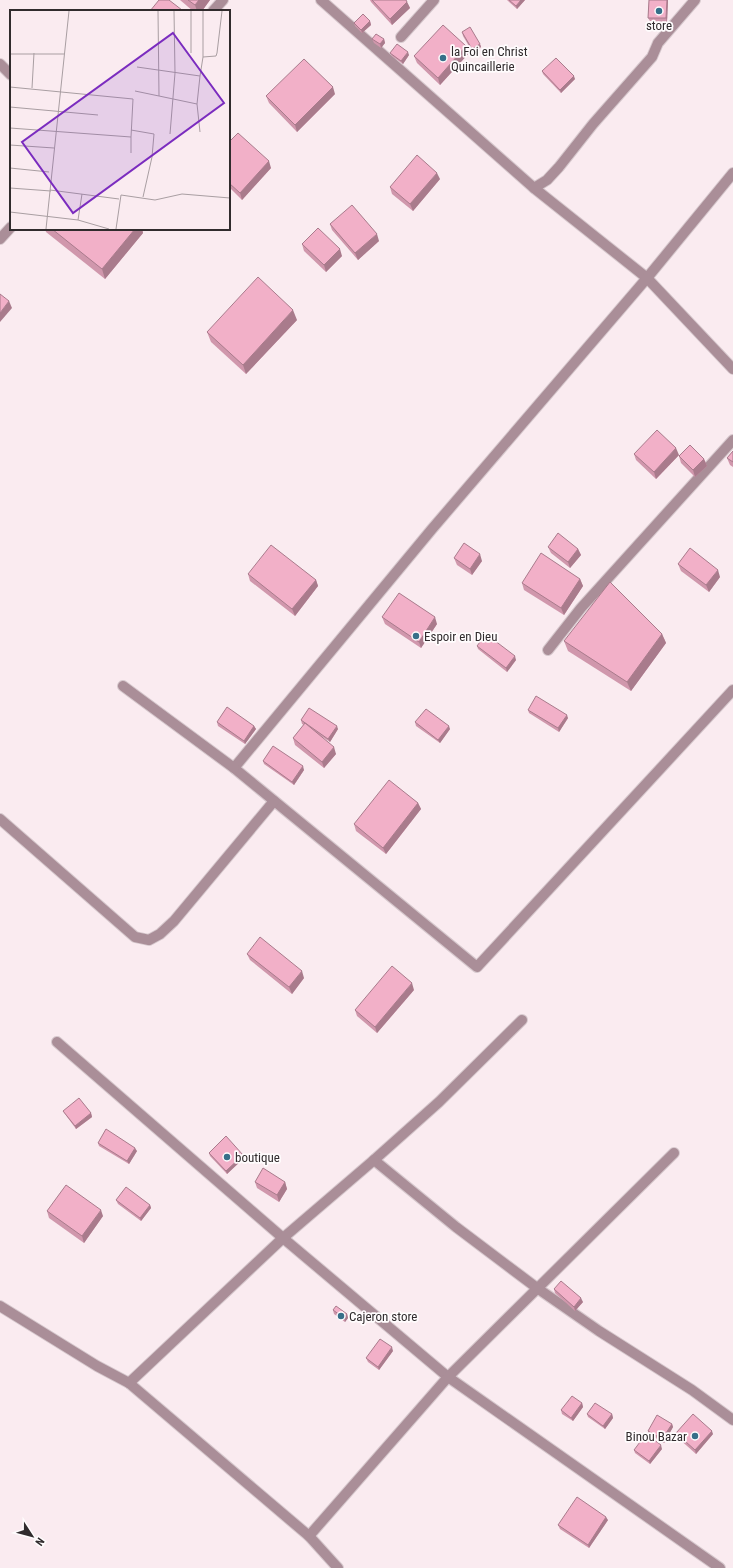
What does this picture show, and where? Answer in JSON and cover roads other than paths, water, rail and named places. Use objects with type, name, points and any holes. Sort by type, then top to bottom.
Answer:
[{"type":"street","points":[[214,10],[223,0]]},
{"type":"street","points":[[322,0],[534,188],[647,278],[733,369]]},
{"type":"street","points":[[401,37],[434,0]]},
{"type":"street","points":[[534,188],[547,180],[559,167],[593,124],[652,57],[658,43],[695,0]]},
{"type":"street","points":[[0,59],[10,68]]},
{"type":"street","points":[[0,64],[10,74]]},
{"type":"street","points":[[234,768],[432,529],[647,278],[733,173]]},
{"type":"street","points":[[0,239],[10,228]]},
{"type":"street","points":[[548,650],[581,608],[733,440]]},
{"type":"street","points":[[123,686],[234,768],[477,966],[733,690]]},
{"type":"street","points":[[0,819],[135,937],[149,940],[160,934],[174,921],[274,801]]},
{"type":"street","points":[[129,1383],[282,1238],[374,1160],[439,1102],[522,1020]]},
{"type":"street","points":[[56,1042],[282,1238],[448,1378],[720,1568]]},
{"type":"street","points":[[309,1536],[448,1378],[674,1153]]},
{"type":"street","points":[[374,1160],[456,1227],[537,1288],[599,1331],[692,1390],[733,1420]]},
{"type":"street","points":[[0,1306],[96,1366],[129,1383],[309,1536],[338,1568]]},
{"type":"place","name":"store","points":[[659,11]]},
{"type":"place","name":"la Foi en Christ Quincaillerie","points":[[443,58]]},
{"type":"place","name":"Espoir en Dieu","points":[[416,636]]},
{"type":"place","name":"boutique","points":[[227,1157]]},
{"type":"place","name":"Cajeron store","points":[[341,1316]]},
{"type":"place","name":"Binou Bazar","points":[[695,1436]]}]
